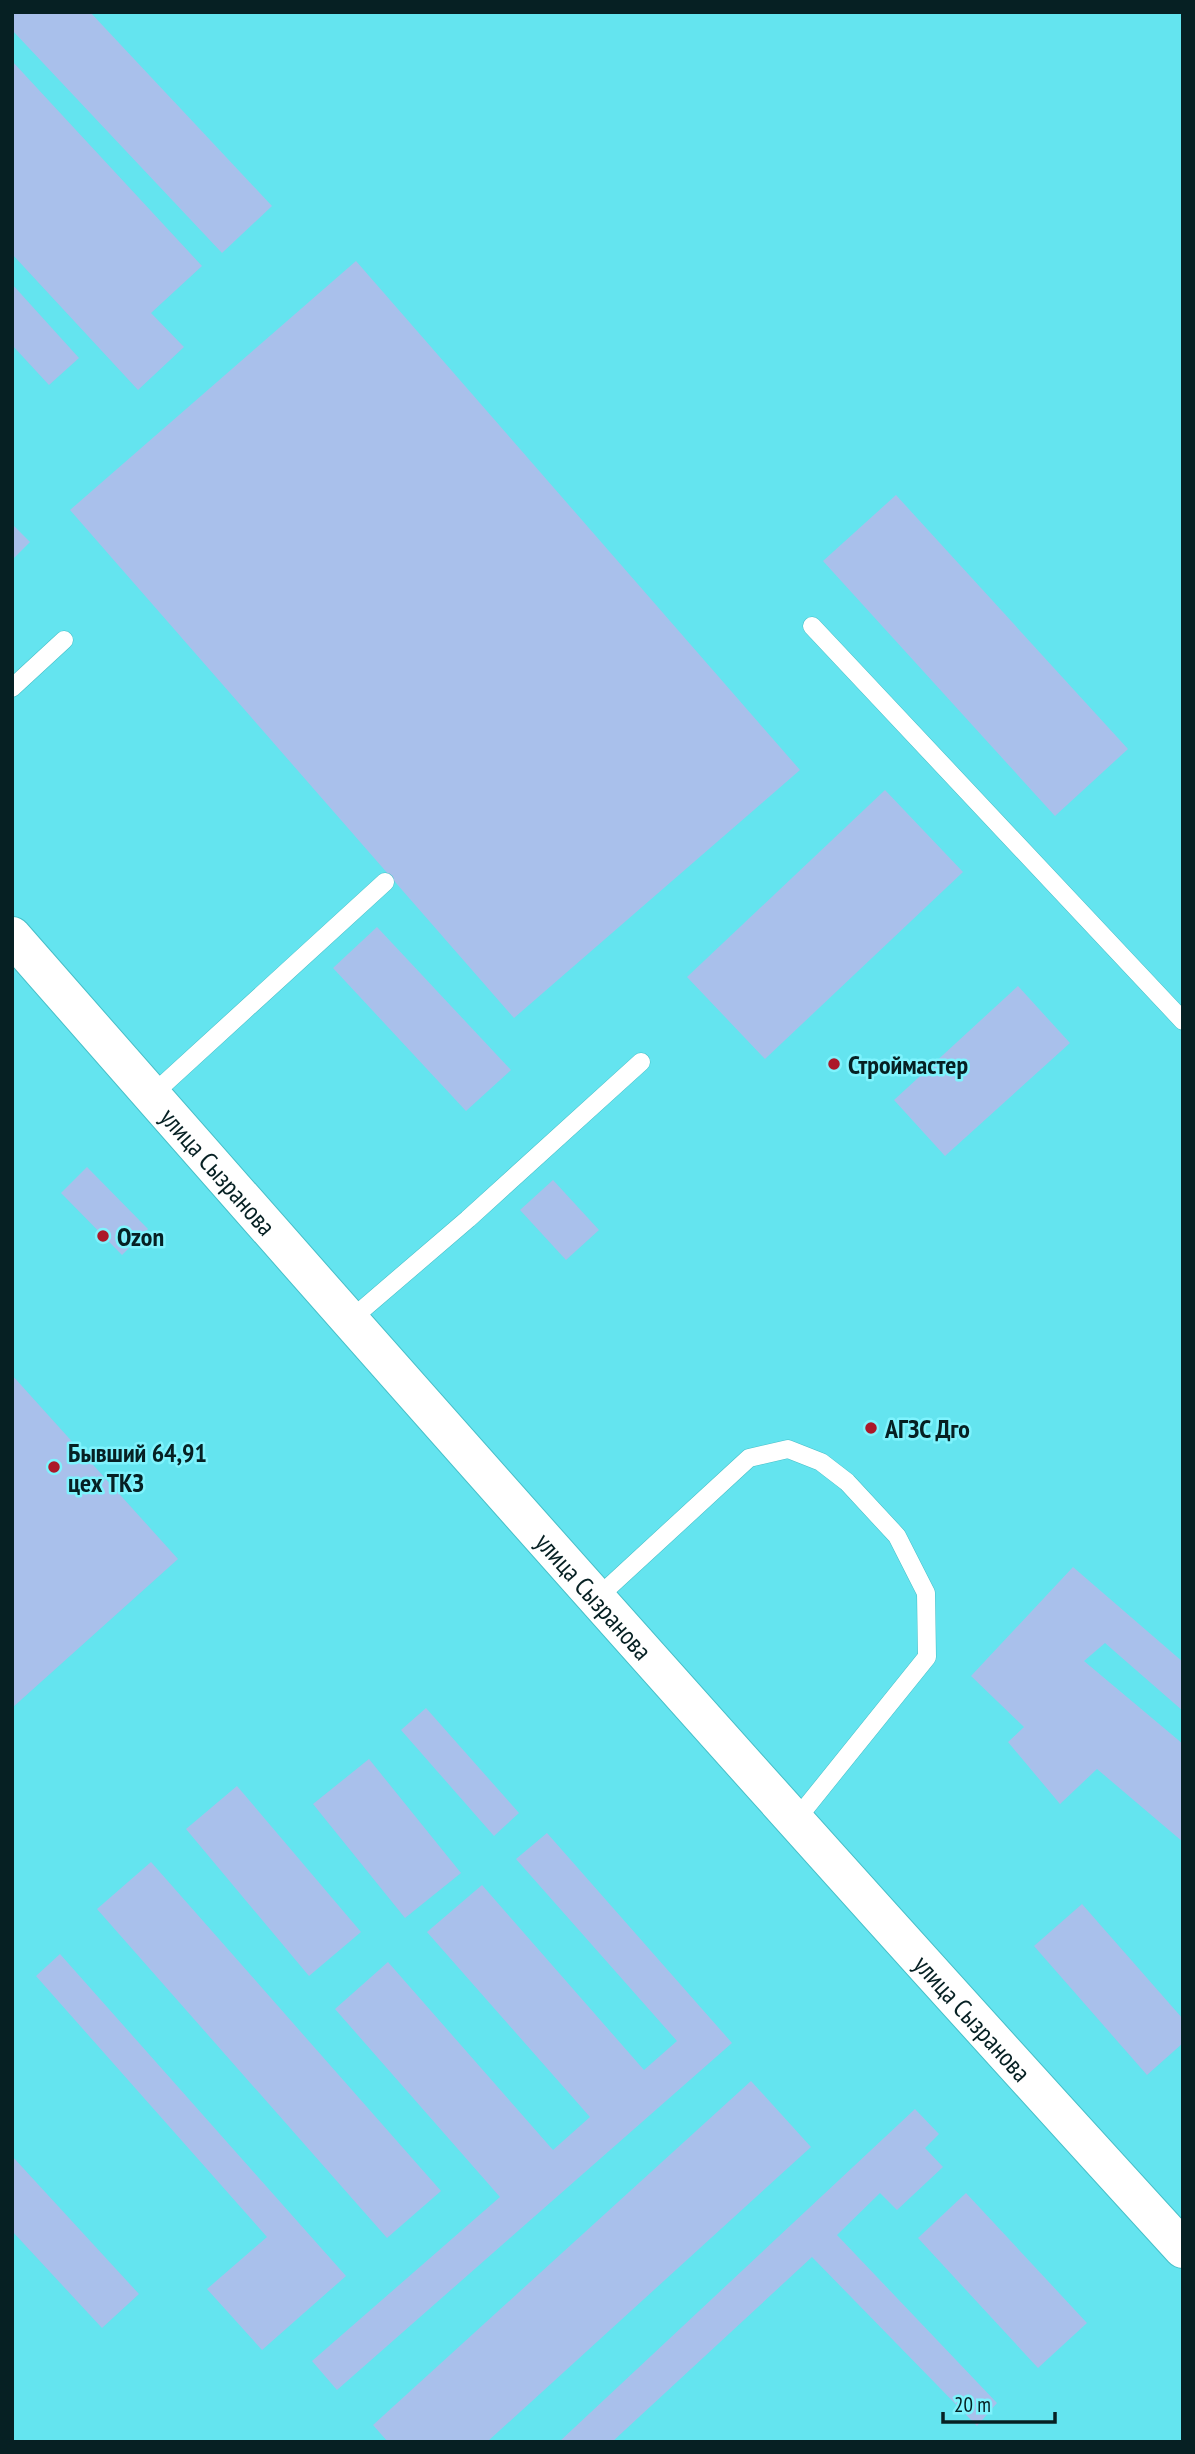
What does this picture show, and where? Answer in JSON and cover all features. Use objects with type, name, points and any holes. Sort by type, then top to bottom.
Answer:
[{"type":"main road","name":"улица Сызранова","points":[[12,936],[349,1321],[916,1958],[1183,2249]]},
{"type":"lane","points":[[812,626],[1183,1021]]},
{"type":"lane","points":[[12,688],[64,640]]},
{"type":"lane","points":[[152,1095],[385,882]]},
{"type":"lane","points":[[349,1321],[468,1219],[641,1062]]},
{"type":"lane","points":[[597,1598],[749,1458],[788,1449],[821,1462],[847,1482],[897,1536],[926,1593],[927,1657],[795,1821]]},
{"type":"shaded area","points":[[12,12],[1183,12],[1183,2442],[12,2442]]},
{"type":"building","points":[[12,12],[90,12],[272,206],[222,253],[12,30]]},
{"type":"building","points":[[12,61],[202,266],[151,313],[184,347],[138,390],[12,254]]},
{"type":"building","points":[[356,261],[800,770],[514,1018],[70,510]]},
{"type":"building","points":[[12,284],[79,358],[49,385],[12,345]]},
{"type":"building","points":[[896,495],[1128,749],[1055,816],[823,561]]},
{"type":"building","points":[[12,524],[30,542],[12,560]]},
{"type":"building","points":[[885,790],[963,872],[765,1059],[687,977]]},
{"type":"building","points":[[377,927],[511,1070],[466,1111],[333,968]]},
{"type":"building","points":[[1018,986],[1070,1043],[945,1156],[894,1100]]},
{"type":"building","points":[[87,1167],[148,1229],[122,1255],[61,1193]]},
{"type":"building","points":[[553,1180],[599,1230],[566,1260],[520,1210]]},
{"type":"building","name":"Бывший 64,91 цех ТКЗ","points":[[12,1375],[178,1559],[12,1708]]},
{"type":"building","points":[[1073,1567],[1183,1662],[1183,1711],[1105,1643],[1084,1661],[1183,1744],[1183,1842],[1097,1769],[1060,1804],[1008,1742],[1024,1727],[971,1676]]},
{"type":"building","points":[[426,1708],[519,1813],[494,1836],[401,1730]]},
{"type":"building","points":[[369,1759],[461,1873],[405,1918],[313,1804]]},
{"type":"building","points":[[237,1786],[361,1932],[309,1976],[186,1829]]},
{"type":"building","points":[[547,1833],[732,2043],[337,2390],[312,2361],[500,2197],[335,2009],[388,1962],[553,2150],[590,2117],[427,1932],[482,1885],[644,2070],[677,2041],[516,1859]]},
{"type":"building","points":[[151,1862],[441,2191],[387,2238],[97,1909]]},
{"type":"building","points":[[1082,1904],[1183,2019],[1183,2043],[1147,2075],[1034,1946]]},
{"type":"building","points":[[60,1954],[346,2276],[262,2350],[207,2289],[267,2237],[36,1976]]},
{"type":"building","points":[[751,2081],[811,2147],[487,2442],[388,2442],[373,2425]]},
{"type":"building","points":[[915,2109],[939,2134],[925,2148],[943,2167],[897,2210],[880,2193],[837,2235],[997,2403],[977,2426],[812,2257],[612,2442],[559,2442]]},
{"type":"building","points":[[12,2156],[139,2294],[102,2328],[12,2231]]},
{"type":"building","points":[[966,2193],[1087,2323],[1038,2368],[918,2238]]},
{"type":"place","name":"Строймастер","points":[[834,1064]]},
{"type":"place","name":"Ozon","points":[[103,1236]]},
{"type":"place","name":"АГЗС Дго","points":[[871,1428]]},
{"type":"place","name":"Бывший 64,91 цех ТКЗ","points":[[54,1467]]}]
